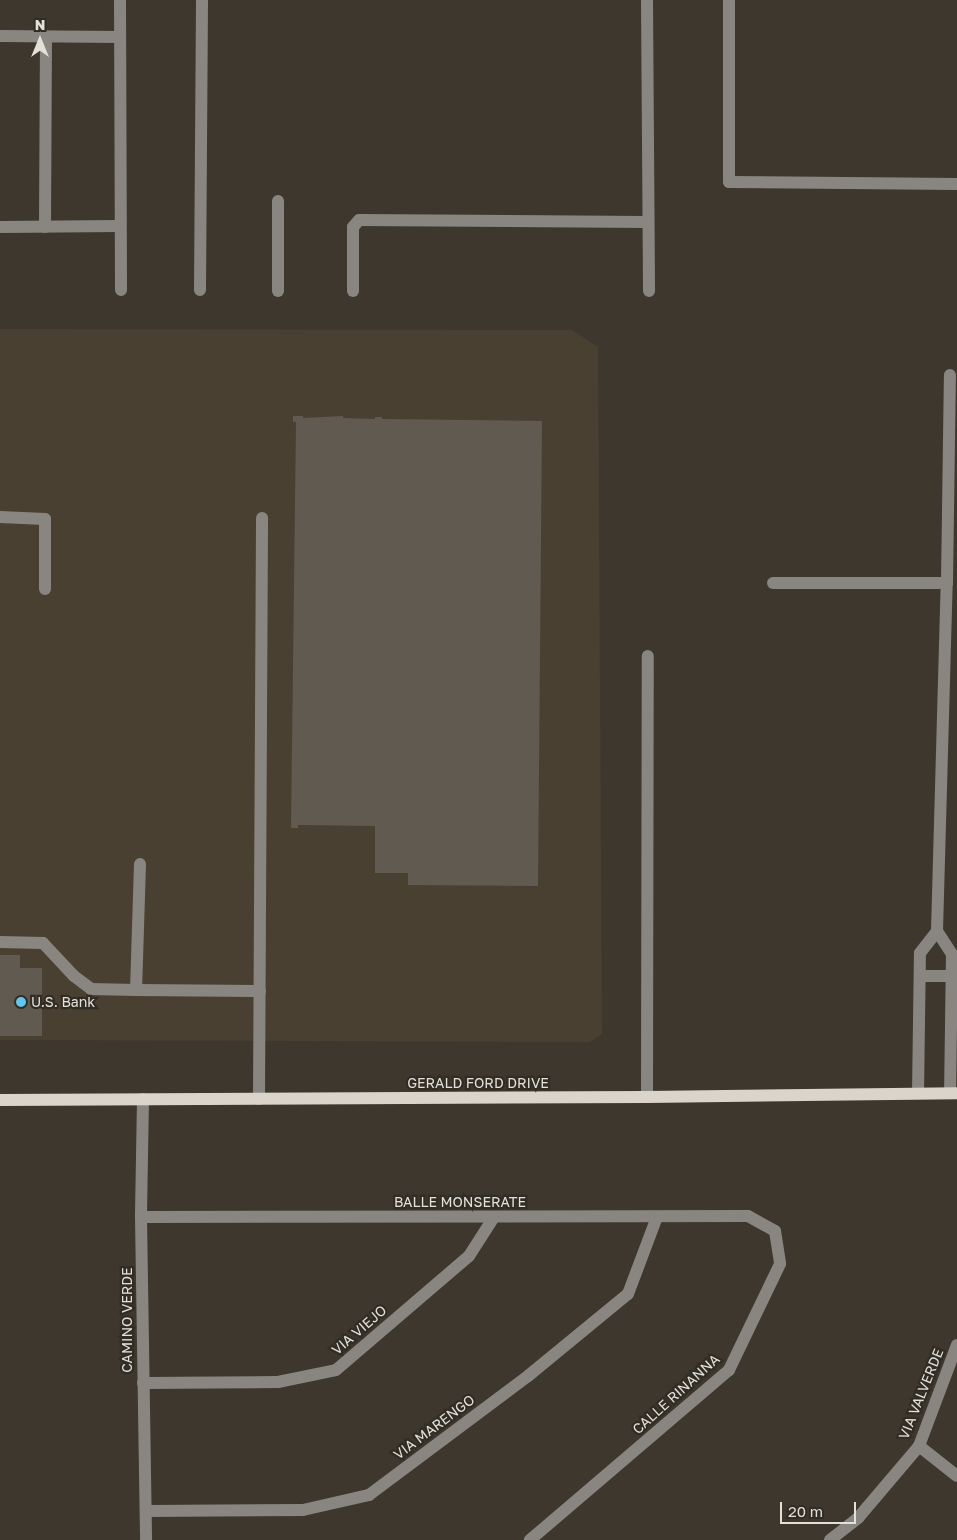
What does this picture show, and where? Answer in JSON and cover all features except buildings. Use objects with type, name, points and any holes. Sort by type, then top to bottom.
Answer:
[{"type":"main road","name":"GERALD FORD DRIVE","points":[[0,1100],[647,1098],[954,1093]]},
{"type":"street","points":[[120,0],[121,290]]},
{"type":"street","points":[[200,290],[202,0]]},
{"type":"street","points":[[647,0],[649,291]]},
{"type":"street","points":[[729,0],[729,182],[957,184]]},
{"type":"street","points":[[0,36],[120,37]]},
{"type":"street","points":[[45,227],[46,37]]},
{"type":"street","points":[[278,201],[278,291]]},
{"type":"street","points":[[353,291],[353,227],[359,220],[648,222]]},
{"type":"street","points":[[0,227],[120,226]]},
{"type":"street","points":[[918,1093],[920,953],[937,931],[947,582],[953,490],[950,375]]},
{"type":"street","points":[[0,517],[45,519],[45,589]]},
{"type":"street","points":[[259,1099],[262,518]]},
{"type":"street","points":[[773,582],[947,582]]},
{"type":"street","points":[[647,1098],[648,656]]},
{"type":"street","points":[[136,990],[140,864]]},
{"type":"street","points":[[937,931],[951,949],[954,1093]]},
{"type":"street","points":[[0,942],[43,943],[74,976],[91,989],[260,991]]},
{"type":"street","points":[[920,976],[952,976]]},
{"type":"street","name":"CAMINO VERDE","points":[[144,1099],[141,1216],[146,1540]]},
{"type":"street","name":"BALLE MONSERATE","points":[[141,1216],[748,1216],[775,1231]]},
{"type":"street","name":"VIA VIEJO","points":[[143,1383],[278,1382],[336,1370],[470,1256],[494,1217]]},
{"type":"street","name":"VIA MARENGO","points":[[146,1511],[303,1510],[369,1495],[528,1376],[628,1294],[657,1217]]},
{"type":"street","name":"CALLE RINANNA","points":[[530,1540],[729,1370],[780,1264],[775,1231]]},
{"type":"street","name":"VIA VALVERDE","points":[[830,1540],[858,1518],[919,1446],[957,1345]]},
{"type":"street","points":[[919,1446],[957,1476]]},
{"type":"shaded area","points":[[0,329],[572,330],[598,347],[602,1034],[590,1042],[0,1040]]},
{"type":"place","name":"U.S. Bank","points":[[21,1002]]}]
